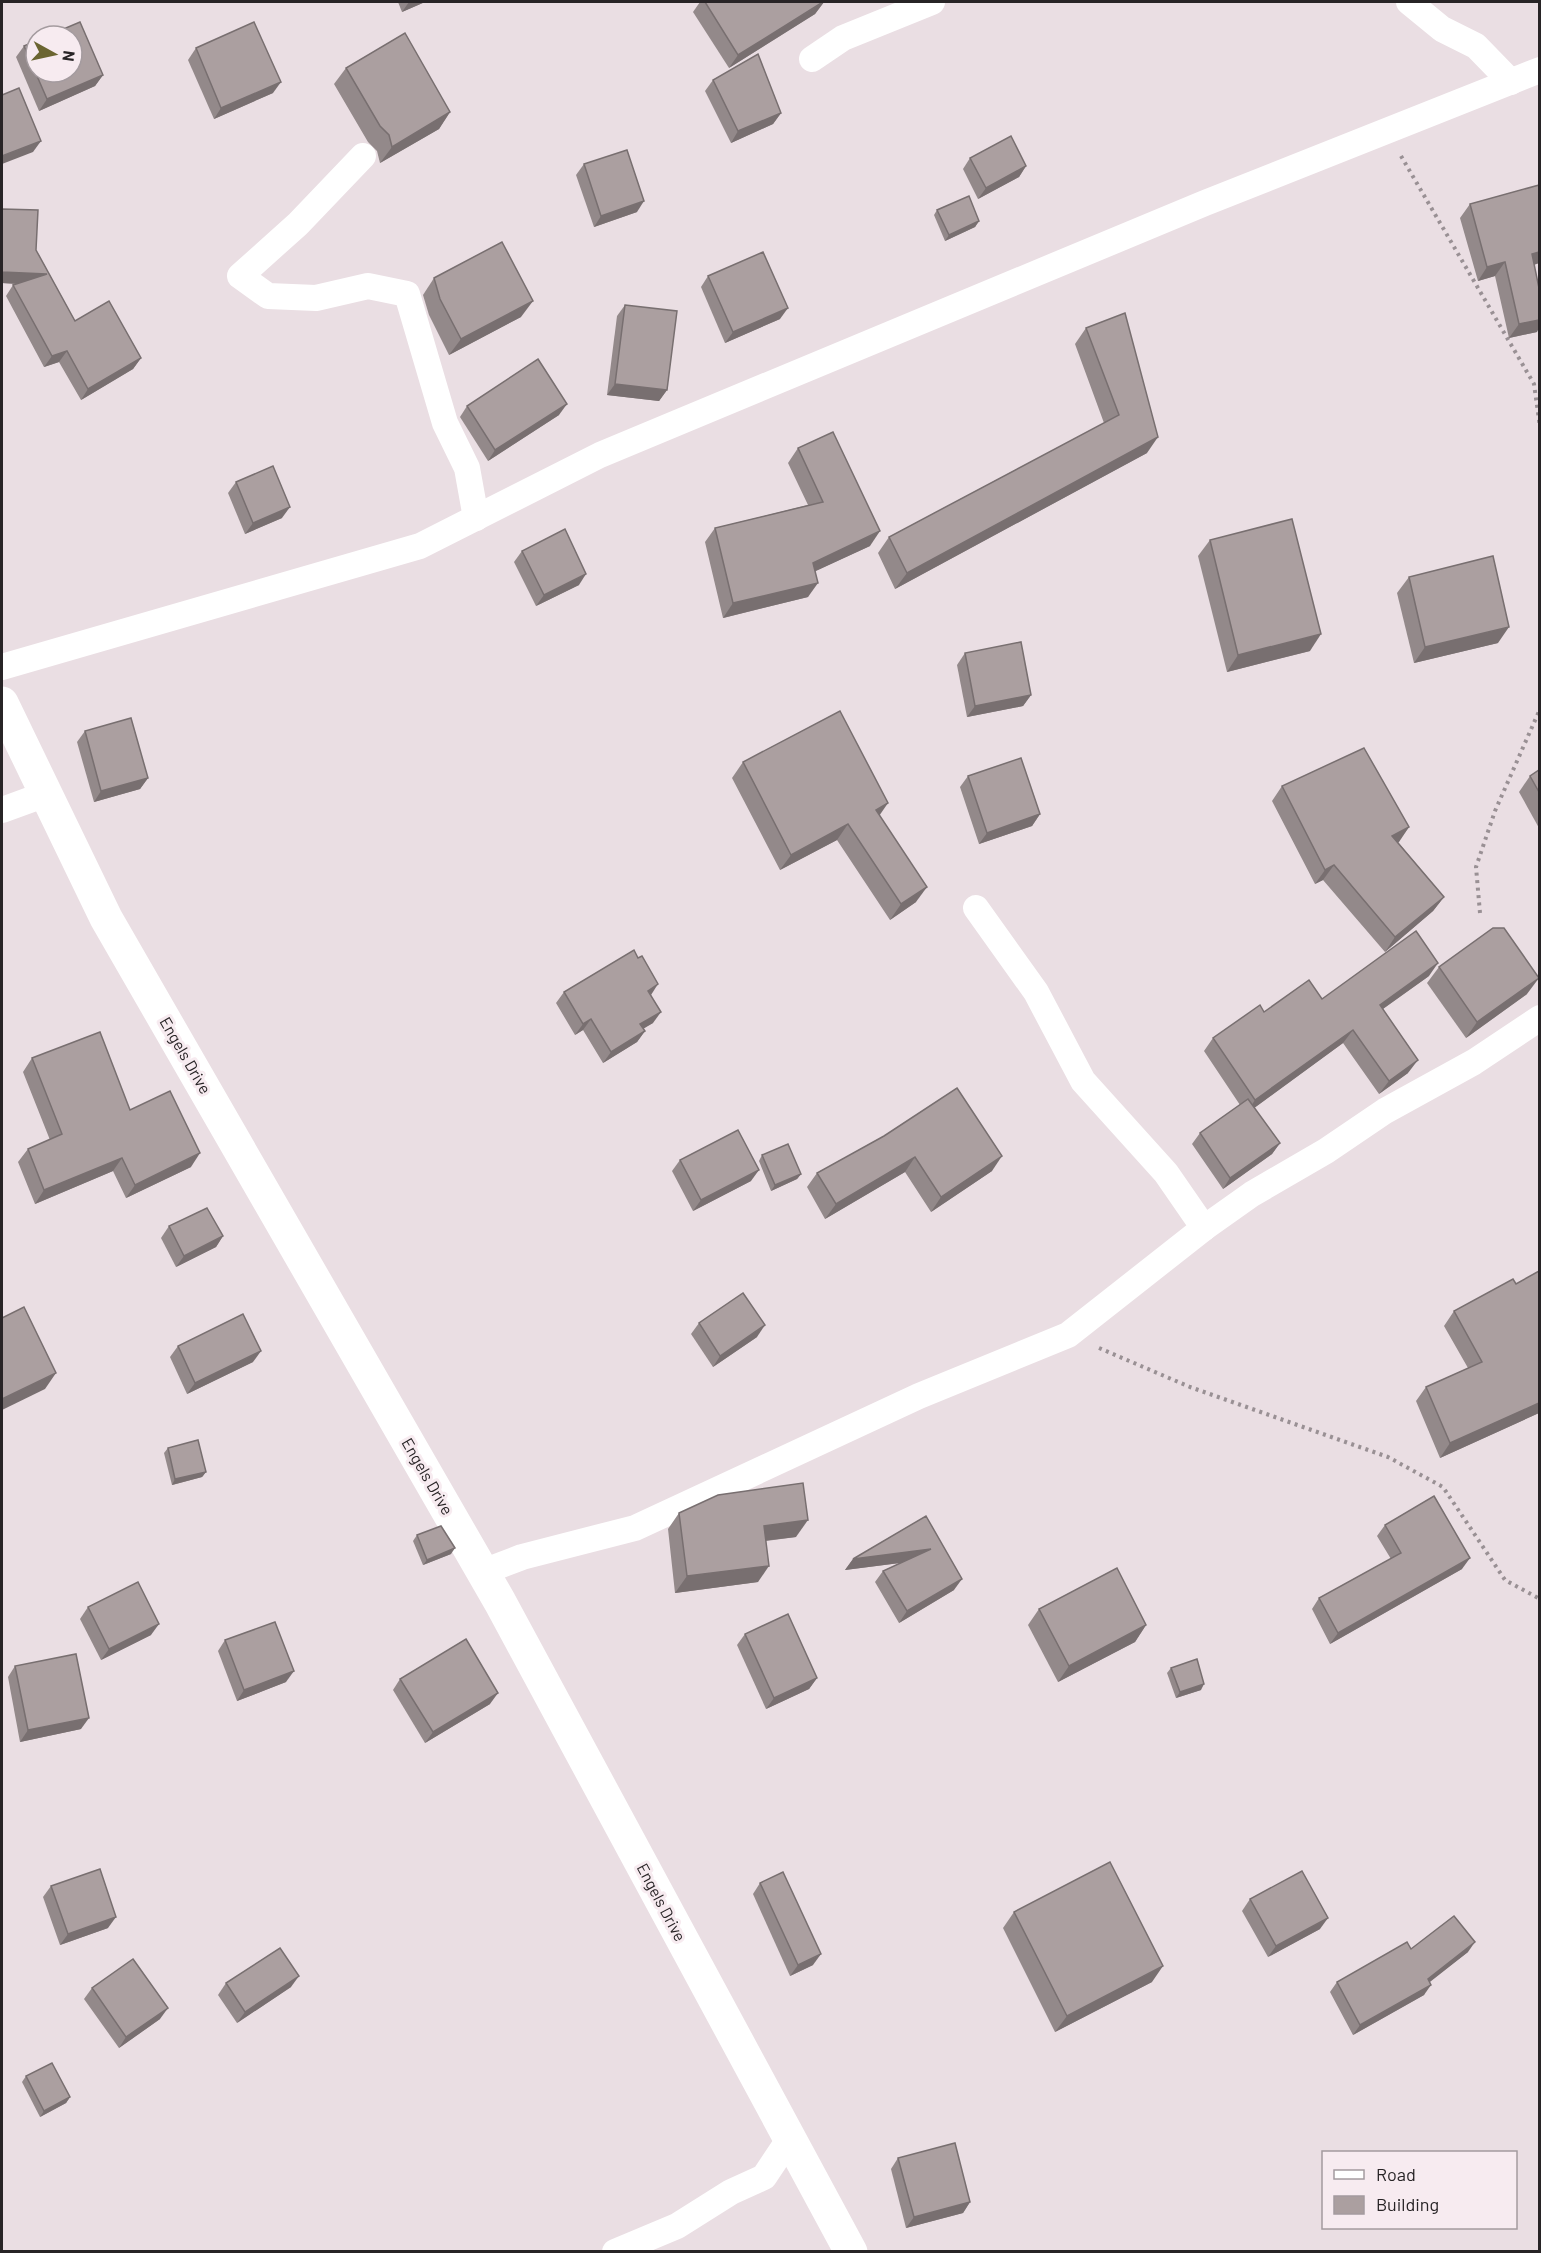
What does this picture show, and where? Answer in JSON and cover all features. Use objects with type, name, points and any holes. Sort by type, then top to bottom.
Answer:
[{"type":"street","points":[[812,59],[843,38],[932,2]]},
{"type":"street","points":[[1409,2],[1442,29],[1476,46],[1511,82]]},
{"type":"street","points":[[2,667],[420,546],[600,455],[1205,203],[1539,70]]},
{"type":"street","points":[[363,156],[298,224],[240,276],[268,296],[316,298],[368,286],[407,294],[445,423],[466,468],[476,518]]},
{"type":"street","name":"Engels Drive","points":[[2,704],[106,918],[483,1572],[851,2252]]},
{"type":"street","points":[[2,810],[46,794]]},
{"type":"street","points":[[976,908],[1036,992],[1083,1081],[1166,1173],[1204,1228]]},
{"type":"street","points":[[483,1572],[522,1557],[635,1528],[919,1396],[1068,1335],[1204,1228],[1252,1194],[1326,1151],[1385,1112],[1474,1062],[1539,1018]]},
{"type":"street","points":[[615,2252],[677,2226],[731,2192],[764,2177],[790,2138]]},
{"type":"path","points":[[1387,131],[1534,384],[1539,427]]},
{"type":"path","points":[[1480,913],[1476,867],[1495,811],[1539,709]]},
{"type":"path","points":[[1068,1335],[1190,1387],[1388,1456],[1443,1487],[1505,1580],[1539,1599]]},
{"type":"building","points":[[705,2],[823,2],[738,55]]},
{"type":"building","points":[[254,22],[281,82],[221,108],[196,48]]},
{"type":"building","points":[[84,31],[103,75],[84,83]]},
{"type":"building","points":[[405,33],[450,112],[392,147],[389,135],[380,126],[346,68]]},
{"type":"building","points":[[758,54],[781,113],[738,131],[713,80]]},
{"type":"building","points":[[40,84],[82,84],[47,99]]},
{"type":"building","points":[[19,88],[41,141],[2,156],[2,95]]},
{"type":"building","points":[[1011,136],[1026,166],[986,188],[970,158]]},
{"type":"building","points":[[627,150],[644,201],[601,216],[584,164]]},
{"type":"building","points":[[1539,185],[1539,252],[1532,254],[1539,288],[1539,320],[1519,324],[1505,262],[1487,267],[1470,204]]},
{"type":"building","points":[[969,196],[979,221],[949,235],[937,210]]},
{"type":"building","points":[[2,209],[38,210],[36,250],[75,321],[109,301],[141,358],[88,389],[67,351],[52,356],[13,285],[47,274],[2,272]]},
{"type":"building","points":[[502,242],[533,301],[461,339],[440,299],[434,278]]},
{"type":"building","points":[[763,252],[788,308],[733,332],[708,276]]},
{"type":"building","points":[[625,305],[677,311],[667,390],[615,384]]},
{"type":"building","points":[[1125,313],[1158,437],[907,573],[889,537],[1119,415],[1086,328]]},
{"type":"building","points":[[538,359],[567,404],[495,450],[467,406]]},
{"type":"building","points":[[833,432],[880,531],[813,563],[818,583],[733,603],[715,528],[823,502],[798,448]]},
{"type":"building","points":[[273,466],[290,507],[253,523],[236,482]]},
{"type":"building","points":[[1292,519],[1321,634],[1238,655],[1210,540]]},
{"type":"building","points":[[565,529],[586,574],[544,595],[522,551]]},
{"type":"building","points":[[1493,556],[1509,627],[1425,647],[1409,577]]},
{"type":"building","points":[[1021,642],[1031,695],[975,706],[965,653]]},
{"type":"building","points":[[840,711],[888,803],[876,810],[927,887],[901,904],[848,824],[791,855],[743,762]]},
{"type":"building","points":[[131,718],[148,778],[101,791],[85,731]]},
{"type":"building","points":[[1364,748],[1409,827],[1392,836],[1444,897],[1395,937],[1334,865],[1325,870],[1282,786]]},
{"type":"building","points":[[1021,758],[1040,814],[987,833],[968,776]]},
{"type":"building","points":[[1539,770],[1539,792],[1530,776]]},
{"type":"building","points":[[1493,928],[1504,928],[1539,978],[1477,1022],[1439,967]]},
{"type":"building","points":[[1416,931],[1438,963],[1380,1005],[1418,1060],[1389,1081],[1353,1030],[1255,1100],[1213,1038],[1260,1005],[1264,1012],[1309,980],[1322,999]]},
{"type":"building","points":[[634,950],[638,958],[642,956],[658,984],[648,991],[661,1012],[640,1024],[645,1031],[611,1052],[591,1019],[583,1024],[564,992]]},
{"type":"building","points":[[100,1032],[130,1110],[170,1091],[200,1153],[135,1185],[122,1158],[44,1190],[28,1149],[62,1134],[32,1058]]},
{"type":"building","points":[[957,1088],[1002,1156],[941,1197],[915,1157],[836,1204],[817,1173],[884,1136]]},
{"type":"building","points":[[1248,1099],[1280,1143],[1230,1178],[1200,1133]]},
{"type":"building","points":[[738,1130],[759,1170],[701,1200],[680,1160]]},
{"type":"building","points":[[788,1144],[801,1174],[775,1185],[762,1155]]},
{"type":"building","points":[[207,1208],[223,1236],[184,1256],[169,1226]]},
{"type":"building","points":[[1539,1271],[1539,1403],[1450,1443],[1426,1387],[1482,1362],[1454,1311],[1513,1279],[1516,1284]]},
{"type":"building","points":[[743,1293],[765,1325],[720,1356],[699,1323]]},
{"type":"building","points":[[24,1307],[56,1373],[2,1399],[2,1318]]},
{"type":"building","points":[[243,1314],[261,1351],[195,1383],[178,1346]]},
{"type":"building","points":[[198,1440],[206,1472],[175,1479],[168,1448]]},
{"type":"building","points":[[803,1483],[808,1520],[764,1526],[769,1566],[687,1576],[679,1513],[718,1495]]},
{"type":"building","points":[[1434,1496],[1470,1558],[1338,1633],[1319,1598],[1401,1553],[1385,1525]]},
{"type":"building","points":[[926,1516],[962,1579],[907,1611],[883,1571],[931,1549],[853,1559]]},
{"type":"building","points":[[441,1526],[455,1548],[427,1560],[417,1535]]},
{"type":"building","points":[[1117,1568],[1146,1625],[1069,1666],[1039,1609]]},
{"type":"building","points":[[138,1582],[159,1624],[109,1649],[88,1607]]},
{"type":"building","points":[[788,1614],[817,1678],[774,1698],[745,1634]]},
{"type":"building","points":[[275,1622],[294,1671],[244,1690],[225,1640]]},
{"type":"building","points":[[466,1639],[498,1693],[433,1732],[400,1679]]},
{"type":"building","points":[[76,1654],[89,1718],[28,1730],[15,1666]]},
{"type":"building","points":[[1197,1659],[1204,1684],[1180,1692],[1171,1668]]},
{"type":"building","points":[[1110,1862],[1163,1966],[1067,2016],[1014,1912]]},
{"type":"building","points":[[100,1869],[116,1917],[68,1934],[51,1886]]},
{"type":"building","points":[[1302,1871],[1328,1918],[1276,1946],[1250,1899]]},
{"type":"building","points":[[783,1872],[821,1954],[798,1965],[760,1883]]},
{"type":"building","points":[[1454,1916],[1475,1942],[1428,1979],[1431,1985],[1360,2025],[1337,1982],[1407,1942],[1411,1949]]},
{"type":"building","points":[[280,1948],[299,1976],[245,2012],[226,1983]]},
{"type":"building","points":[[133,1959],[168,2008],[126,2037],[92,1988]]},
{"type":"building","points":[[52,2063],[70,2097],[44,2111],[26,2076]]},
{"type":"building","points":[[955,2143],[970,2202],[914,2217],[898,2158]]}]
